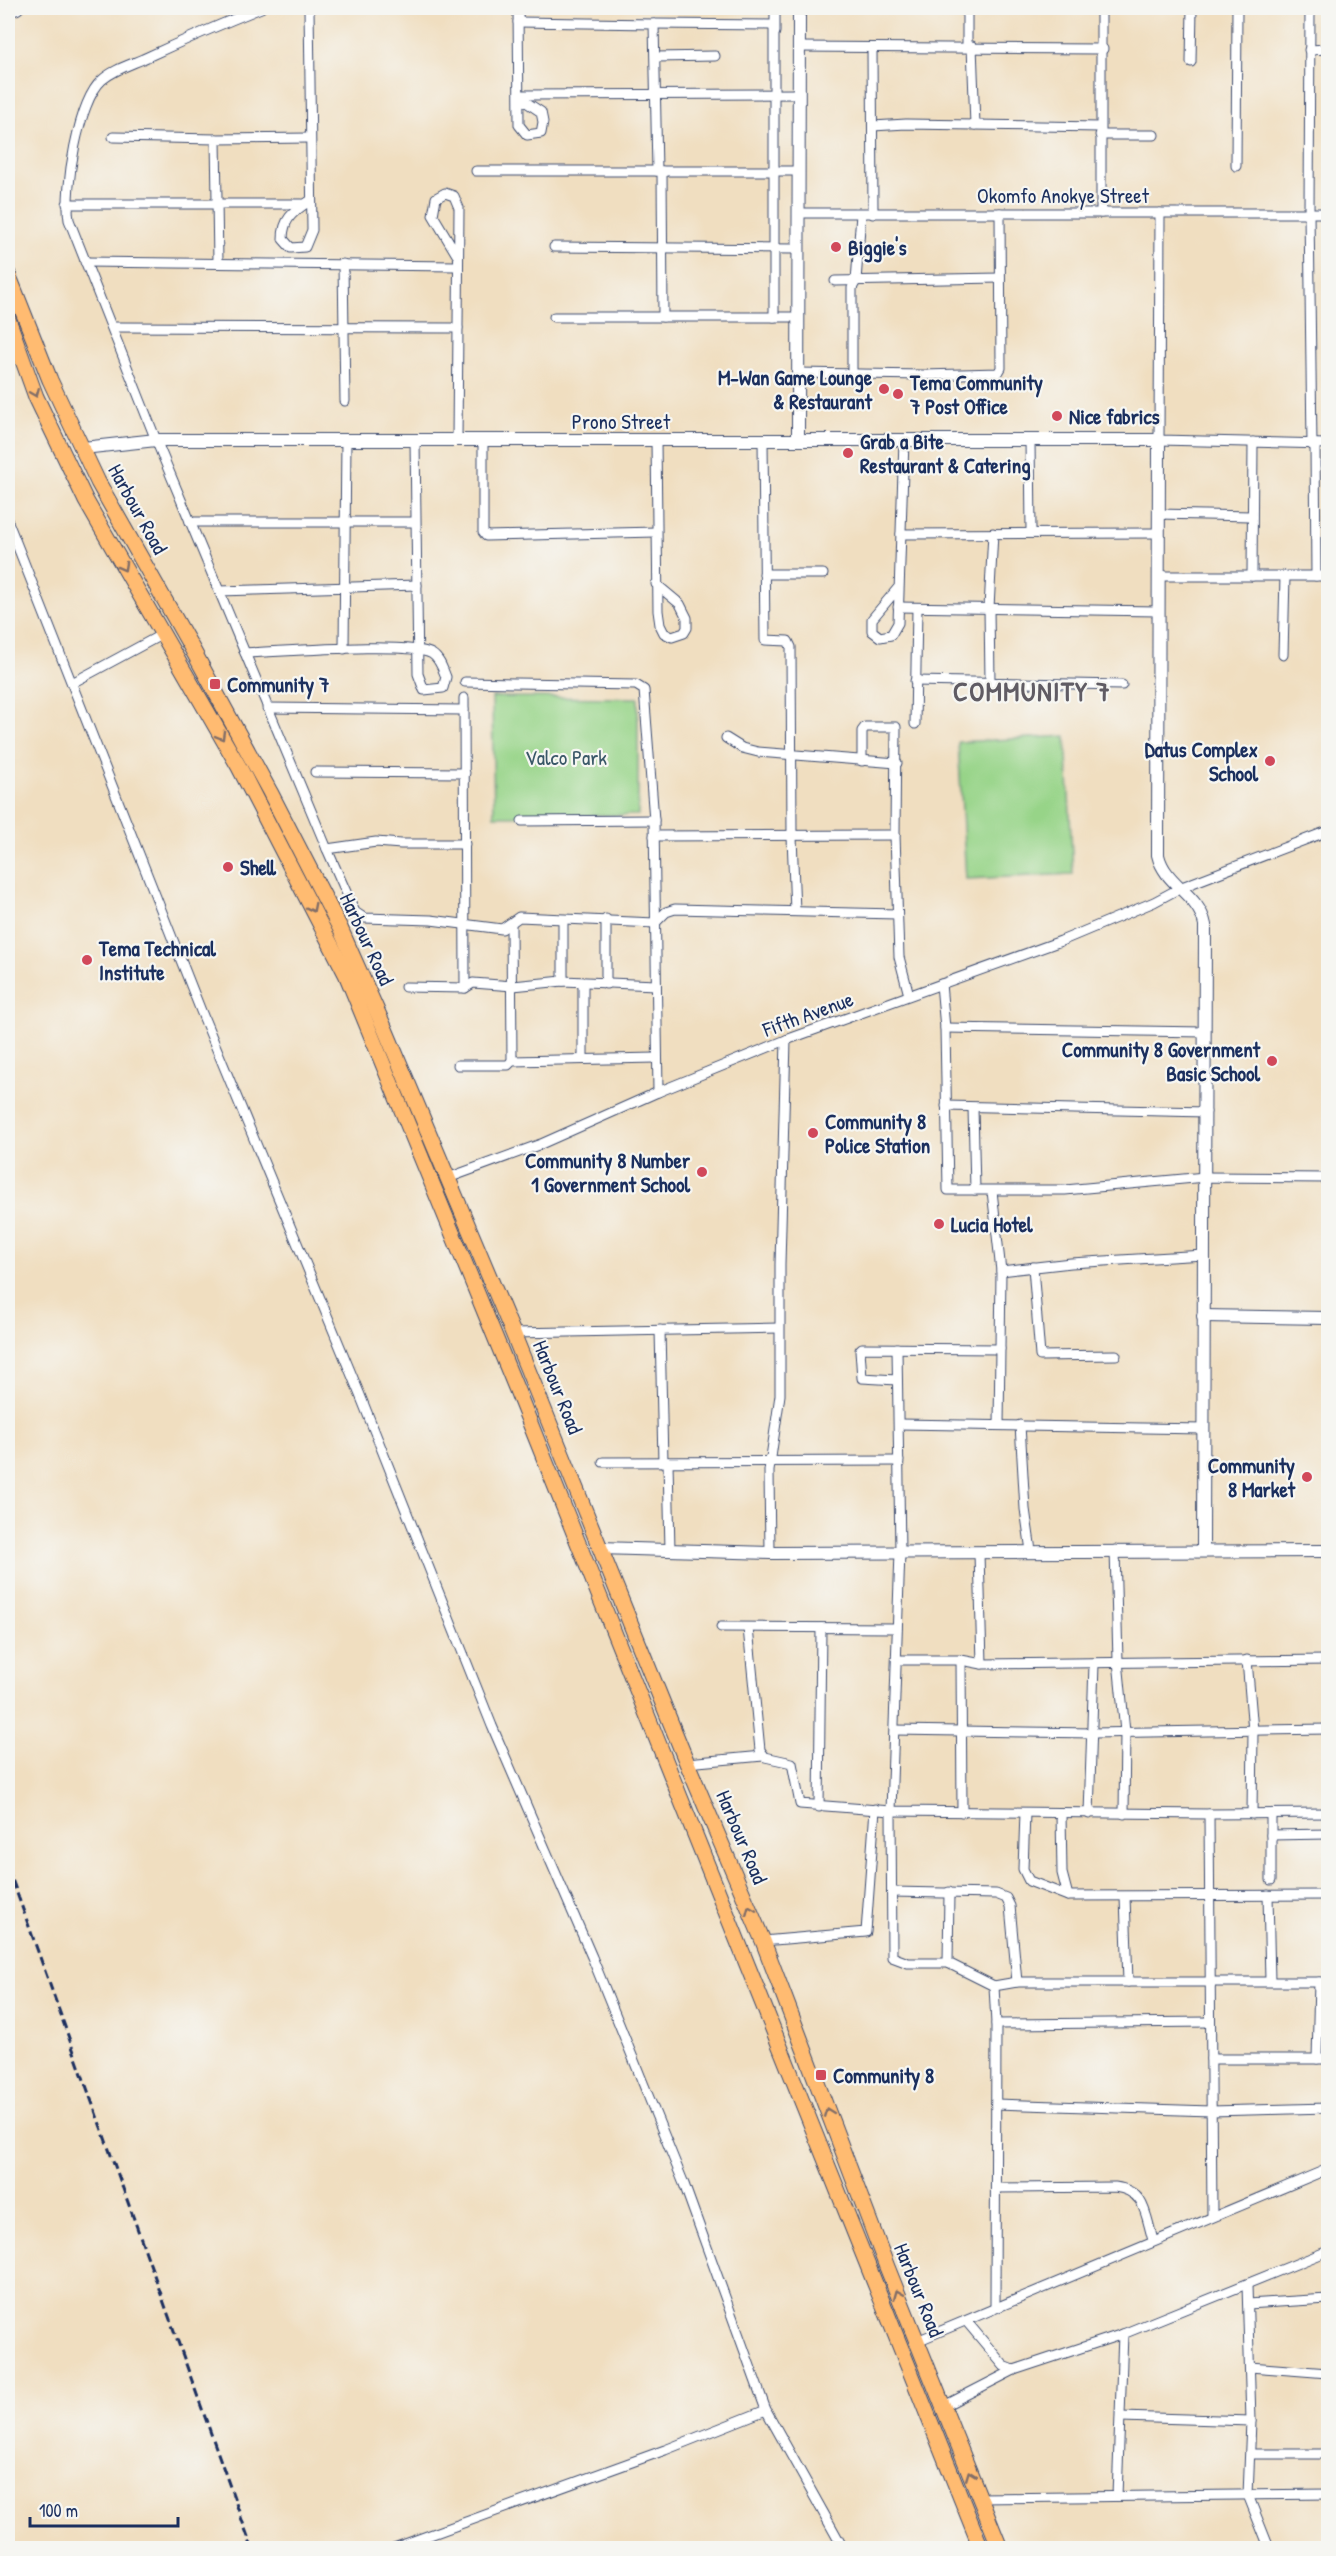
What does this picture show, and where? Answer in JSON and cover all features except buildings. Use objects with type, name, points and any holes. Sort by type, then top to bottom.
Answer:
[{"type":"highway","name":"Harbour Road","points":[[8,274],[50,380],[98,482],[190,645],[340,928],[513,1333],[687,1763],[763,1941],[916,2341],[1000,2548]]},
{"type":"highway","name":"Harbour Road","points":[[8,319],[36,397],[86,501],[239,767],[346,974],[520,1400],[981,2548]]},
{"type":"street","points":[[8,11],[17,8]]},
{"type":"street","points":[[261,8],[177,43],[101,81],[85,112],[73,152],[67,204],[69,220],[156,440],[327,849],[355,912],[361,917],[431,920],[502,929],[519,917],[656,923]]},
{"type":"street","points":[[308,202],[294,211],[284,225],[283,239],[291,248],[305,248],[312,230],[308,202],[309,8]]},
{"type":"street","points":[[518,8],[520,96],[799,94]]},
{"type":"street","points":[[774,317],[775,8]]},
{"type":"street","points":[[798,439],[799,8]]},
{"type":"street","points":[[968,8],[975,125]]},
{"type":"street","points":[[1101,8],[1103,49],[1100,131],[1101,213]]},
{"type":"street","points":[[1191,62],[1192,8]]},
{"type":"street","points":[[1236,166],[1237,8]]},
{"type":"street","points":[[1310,8],[1308,213],[1316,576]]},
{"type":"street","points":[[518,22],[771,25],[775,32]]},
{"type":"street","points":[[654,24],[663,317]]},
{"type":"street","points":[[798,47],[970,46],[1103,49]]},
{"type":"street","points":[[873,48],[873,214]]},
{"type":"street","points":[[1309,50],[1329,49]]},
{"type":"street","points":[[656,57],[715,56]]},
{"type":"street","points":[[873,126],[975,125],[1154,135]]},
{"type":"street","points":[[113,137],[310,138]]},
{"type":"street","points":[[216,139],[218,262]]},
{"type":"street","points":[[476,171],[799,171]]},
{"type":"street","points":[[457,255],[433,215],[436,198],[445,193],[454,196],[459,208],[457,441]]},
{"type":"street","points":[[67,204],[308,202]]},
{"type":"street","name":"Okomfo Anokye Street","points":[[798,213],[1329,213]]},
{"type":"street","points":[[797,373],[998,373],[1001,368],[1000,213]]},
{"type":"street","points":[[1160,213],[1158,855],[1166,873],[1197,904],[1205,925],[1203,1551]]},
{"type":"street","points":[[852,374],[852,288],[856,281],[861,214]]},
{"type":"street","points":[[554,248],[798,249]]},
{"type":"street","points":[[85,262],[458,266]]},
{"type":"street","points":[[343,264],[345,401]]},
{"type":"street","points":[[835,281],[1000,278]]},
{"type":"street","points":[[554,317],[798,317]]},
{"type":"street","points":[[111,327],[458,328]]},
{"type":"street","points":[[763,439],[765,640],[791,644],[792,837],[795,911]]},
{"type":"street","name":"Prono Street","points":[[83,448],[156,440],[1159,440]]},
{"type":"street","points":[[344,648],[346,440]]},
{"type":"street","points":[[245,653],[344,648],[418,649],[431,653],[438,659],[446,677],[443,688],[429,691],[421,687],[418,649],[415,440]]},
{"type":"street","points":[[656,440],[656,584],[660,625],[664,633],[672,637],[684,633],[687,628],[684,610],[656,584]]},
{"type":"street","points":[[898,588],[872,619],[872,631],[880,637],[891,635],[898,623],[904,440]]},
{"type":"street","points":[[1030,440],[1031,531]]},
{"type":"street","points":[[1159,440],[1329,444]]},
{"type":"street","points":[[483,441],[483,532],[486,536],[656,532]]},
{"type":"street","points":[[1252,576],[1253,441]]},
{"type":"street","points":[[1158,514],[1251,516]]},
{"type":"street","points":[[8,522],[201,1011],[360,1395],[492,1726],[592,1957],[684,2184],[766,2410],[843,2548]]},
{"type":"street","points":[[190,522],[415,522]]},
{"type":"street","points":[[901,534],[1031,531],[1158,533]]},
{"type":"street","points":[[990,682],[989,608],[993,533]]},
{"type":"street","points":[[764,574],[823,574]]},
{"type":"street","points":[[1158,576],[1329,576]]},
{"type":"street","points":[[1283,655],[1285,576]]},
{"type":"street","points":[[219,591],[343,585],[417,585]]},
{"type":"street","points":[[898,607],[1158,611]]},
{"type":"street","points":[[915,724],[917,608]]},
{"type":"street","points":[[72,683],[161,635]]},
{"type":"street","points":[[915,681],[1122,685]]},
{"type":"street","points":[[465,682],[641,687],[646,695],[654,820],[658,1092]]},
{"type":"street","points":[[465,698],[465,988]]},
{"type":"street","points":[[267,708],[464,710]]},
{"type":"street","points":[[862,760],[863,729],[894,726],[897,730],[895,835],[897,914],[900,966],[909,996]]},
{"type":"street","points":[[726,738],[742,748],[793,756],[897,763]]},
{"type":"street","points":[[315,772],[465,773]]},
{"type":"street","points":[[522,820],[654,820]]},
{"type":"street","name":"Fifth Avenue","points":[[448,1178],[541,1144],[658,1092],[786,1040],[1061,941],[1154,902],[1182,887],[1329,831]]},
{"type":"street","points":[[654,836],[895,835]]},
{"type":"street","points":[[327,849],[376,842],[465,844]]},
{"type":"street","points":[[656,923],[666,912],[675,909],[897,914]]},
{"type":"street","points":[[563,920],[563,981]]},
{"type":"street","points":[[606,920],[606,984]]},
{"type":"street","points":[[511,924],[512,1061]]},
{"type":"street","points":[[405,987],[465,988],[474,982],[513,986],[563,981],[656,985]]},
{"type":"street","points":[[583,983],[583,1058]]},
{"type":"street","points":[[941,984],[945,1028],[948,1190],[1065,1190],[1205,1178],[1329,1178]]},
{"type":"street","points":[[945,1028],[1205,1032]]},
{"type":"street","points":[[770,1553],[770,1462],[780,1395],[779,1328],[786,1040]]},
{"type":"street","points":[[458,1065],[508,1065],[512,1061],[583,1058],[656,1058]]},
{"type":"street","points":[[946,1106],[1206,1112]]},
{"type":"street","points":[[973,1108],[975,1190]]},
{"type":"street","points":[[992,1191],[1001,1271],[999,1425]]},
{"type":"street","points":[[1001,1271],[1204,1255]]},
{"type":"street","points":[[1033,1267],[1040,1356],[1116,1355]]},
{"type":"street","points":[[1203,1316],[1329,1318]]},
{"type":"street","points":[[513,1333],[779,1328]]},
{"type":"street","points":[[660,1330],[670,1550]]},
{"type":"street","points":[[897,1380],[862,1378],[859,1352],[862,1348],[1000,1349]]},
{"type":"street","points":[[897,1348],[900,1552],[891,1811],[892,1957],[908,1963],[948,1963],[994,1986],[1017,1982],[1324,1982],[1317,2059]]},
{"type":"street","points":[[899,1424],[1203,1429]]},
{"type":"street","points":[[1020,1425],[1025,1509],[1031,1551]]},
{"type":"street","points":[[603,1462],[899,1461]]},
{"type":"street","points":[[600,1548],[770,1553],[1329,1551]]},
{"type":"street","points":[[1115,1550],[1118,1661],[1125,1732],[1124,1814]]},
{"type":"street","points":[[979,1553],[982,1664]]},
{"type":"street","points":[[721,1627],[897,1628]]},
{"type":"street","points":[[748,1628],[760,1750],[763,1756]]},
{"type":"street","points":[[819,1807],[821,1628]]},
{"type":"street","points":[[897,1660],[961,1660],[982,1664],[1329,1660]]},
{"type":"street","points":[[961,1660],[962,1812]]},
{"type":"street","points":[[1247,1660],[1253,1731],[1252,1814]]},
{"type":"street","points":[[1089,1814],[1094,1664]]},
{"type":"street","points":[[895,1730],[1093,1733],[1329,1730]]},
{"type":"street","points":[[687,1763],[763,1756],[792,1763],[800,1804],[819,1807],[891,1811],[1089,1814],[1329,1813]]},
{"type":"street","points":[[763,1941],[866,1932],[875,1809]]},
{"type":"street","points":[[1025,1813],[1023,1869],[1029,1881],[1068,1896],[1329,1895]]},
{"type":"street","points":[[1061,1813],[1062,1873],[1068,1896]]},
{"type":"street","points":[[1271,1880],[1272,1814]]},
{"type":"street","points":[[1209,1815],[1212,2216]]},
{"type":"street","points":[[1271,1835],[1329,1834]]},
{"type":"street","points":[[892,1892],[996,1894],[1006,1898],[1010,1906],[1017,1982]]},
{"type":"street","points":[[948,1963],[950,1892]]},
{"type":"street","points":[[1268,1895],[1269,1981]]},
{"type":"street","points":[[1125,1897],[1128,1982]]},
{"type":"street","points":[[994,1986],[996,2024],[995,2308]]},
{"type":"street","points":[[996,2024],[1210,2022]]},
{"type":"street","points":[[1211,2059],[1329,2059]]},
{"type":"street","points":[[996,2104],[1211,2111],[1329,2108]]},
{"type":"street","points":[[916,2341],[968,2322],[995,2308],[1153,2240],[1329,2169]]},
{"type":"street","points":[[996,2188],[1115,2187],[1131,2189],[1140,2198],[1153,2240]]},
{"type":"street","points":[[944,2406],[1014,2370],[1123,2334],[1329,2251]]},
{"type":"street","points":[[1247,2285],[1251,2421],[1248,2494],[1269,2548]]},
{"type":"street","points":[[1248,2304],[1329,2299]]},
{"type":"street","points":[[968,2322],[1004,2366],[1014,2370]]},
{"type":"street","points":[[1117,2496],[1123,2334]]},
{"type":"street","points":[[1250,2367],[1329,2373]]},
{"type":"street","points":[[394,2548],[665,2450],[766,2410]]},
{"type":"street","points":[[1121,2417],[1251,2421]]},
{"type":"street","points":[[1251,2454],[1329,2454]]},
{"type":"street","points":[[979,2498],[1329,2494]]},
{"type":"green space","name":"Valco Park","points":[[492,697],[638,698],[638,815],[494,816]]},
{"type":"green space","points":[[1066,736],[1073,874],[966,879],[958,742]]},
{"type":"railway","points":[[8,1868],[252,2548]]},
{"type":"place","name":"Biggie's","points":[[836,247]]},
{"type":"place","name":"M-Wan Game Lounge & Restaurant","points":[[884,389]]},
{"type":"place","name":"Tema Community 7 Post Office","points":[[898,394]]},
{"type":"place","name":"Nice fabrics","points":[[1057,416]]},
{"type":"place","name":"Grab a Bite Restaurant & Catering","points":[[848,453]]},
{"type":"place","name":"Community 7","points":[[215,684]]},
{"type":"place","name":"Datus Complex School","points":[[1270,761]]},
{"type":"place","name":"Shell","points":[[228,867]]},
{"type":"place","name":"Tema Technical Institute","points":[[87,960]]},
{"type":"place","name":"Community 8 Government Basic School","points":[[1272,1061]]},
{"type":"place","name":"Community 8 Police Station","points":[[813,1133]]},
{"type":"place","name":"Community 8 Number 1 Government School","points":[[702,1172]]},
{"type":"place","name":"Lucia Hotel","points":[[939,1224]]},
{"type":"place","name":"Community 8 Market","points":[[1307,1477]]},
{"type":"place","name":"Community 8","points":[[821,2075]]},
{"type":"district","name":"COMMUNITY 7","points":[[1032,691]]}]
